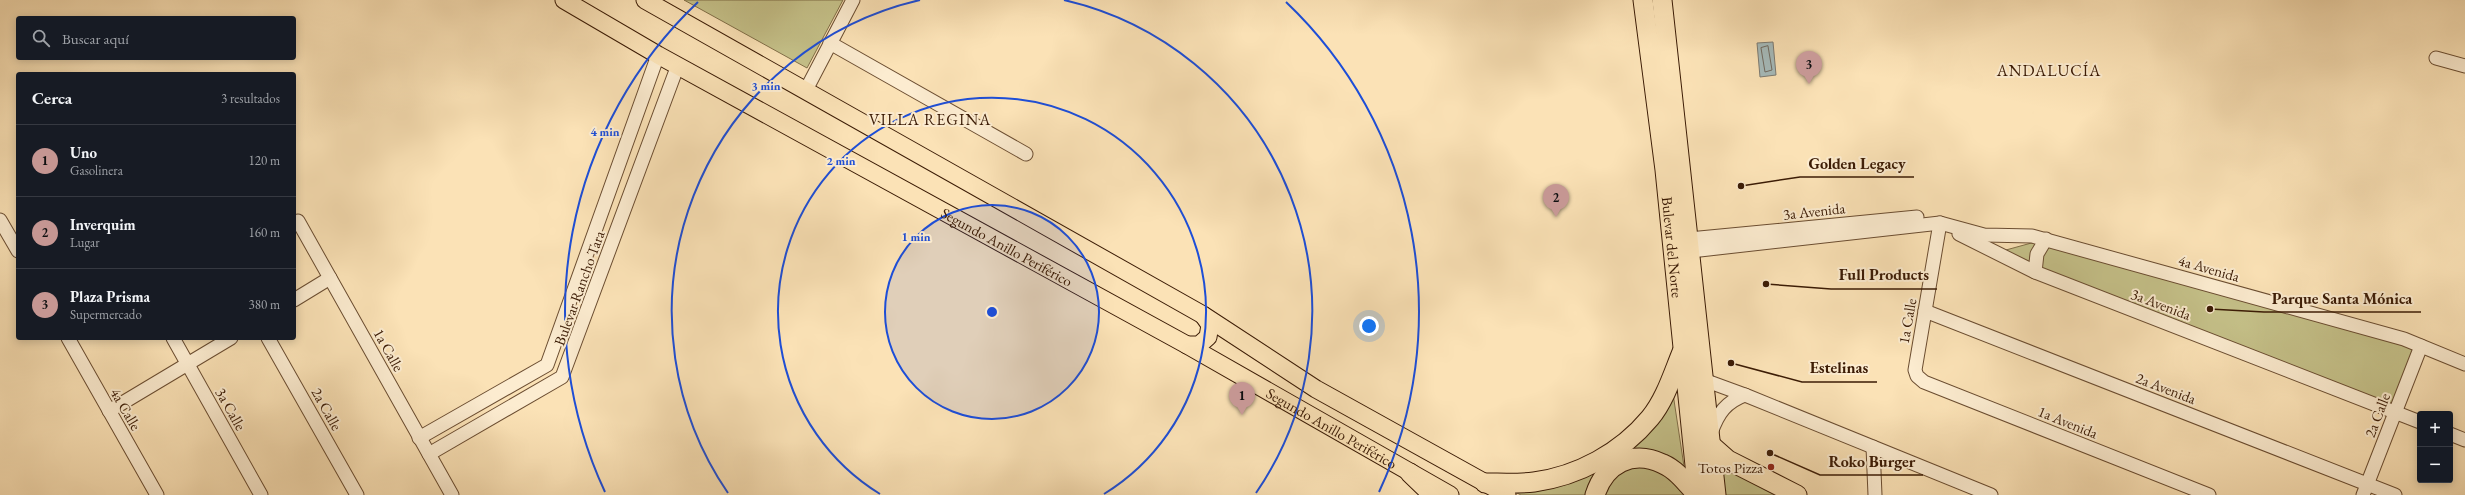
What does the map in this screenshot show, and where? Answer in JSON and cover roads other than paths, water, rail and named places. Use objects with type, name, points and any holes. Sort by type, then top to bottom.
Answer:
[{"type":"highway","name":"Bulevar del Norte","points":[[1643,0],[1665,170],[1697,495]]},
{"type":"highway","name":"Bulevar del Norte","points":[[1664,5],[1716,495]]},
{"type":"highway","points":[[1485,483],[1534,482],[1567,474],[1597,462],[1626,441],[1650,418],[1666,392],[1683,349]]},
{"type":"highway","points":[[1710,441],[1728,460],[1797,495]]},
{"type":"highway","points":[[1594,495],[1599,482],[1609,468],[1629,459],[1647,459],[1663,464],[1676,472],[1697,495]]},
{"type":"highway","points":[[1410,473],[1433,495]]},
{"type":"main road","name":"Segundo Anillo Periférico","points":[[564,0],[658,54],[1187,345],[1450,495]]},
{"type":"main road","name":"Segundo Anillo Periférico","points":[[645,0],[1203,315],[1316,389],[1506,495]]},
{"type":"main road","points":[[1187,345],[1199,345],[1208,337],[1210,325],[1203,315]]},
{"type":"street","points":[[806,90],[853,0]]},
{"type":"street","points":[[830,44],[1026,154]]},
{"type":"street","name":"Bulevar Rancho Tara","points":[[419,438],[547,365],[557,341],[658,54]]},
{"type":"street","points":[[2436,58],[2465,66]]},
{"type":"street","name":"Bulevar Rancho Tara","points":[[429,454],[562,377],[575,348],[678,65]]},
{"type":"street","points":[[0,220],[16,246]]},
{"type":"street","name":"1a Calle","points":[[298,222],[452,495]]},
{"type":"street","name":"3a Avenida","points":[[1690,245],[1940,223],[2035,272],[2417,421]]},
{"type":"street","name":"1a Calle","points":[[1917,376],[1915,370],[1940,223]]},
{"type":"street","name":"4a Avenida","points":[[1940,223],[1984,235],[2017,235],[2046,239],[2421,346],[2465,364]]},
{"type":"street","points":[[2035,272],[2037,254],[2046,239]]},
{"type":"street","points":[[296,299],[330,278]]},
{"type":"street","name":"2a Avenida","points":[[1925,312],[2365,489],[2395,495]]},
{"type":"street","name":"4a Calle","points":[[69,340],[157,495]]},
{"type":"street","name":"3a Calle","points":[[174,340],[261,495]]},
{"type":"street","points":[[109,411],[228,340]]},
{"type":"street","name":"2a Calle","points":[[269,340],[357,495]]},
{"type":"street","points":[[557,341],[575,348]]},
{"type":"street","name":"2a Calle","points":[[2365,489],[2421,346]]},
{"type":"street","name":"1a Avenida","points":[[1917,376],[1924,382],[2209,495]]},
{"type":"street","points":[[1704,380],[1745,395],[1991,495]]},
{"type":"street","points":[[1710,441],[1721,409],[1732,400],[1745,395]]},
{"type":"street","points":[[2453,435],[2465,440]]},
{"type":"street","points":[[1873,447],[1874,495]]},
{"type":"water","points":[[1773,42],[1776,75],[1760,77],[1757,43]]},
{"type":"place","name":"Plaza Prisma","points":[[1809,84]]},
{"type":"place","name":"Golden Legacy","points":[[1741,186]]},
{"type":"place","name":"Inverquim","points":[[1556,217]]},
{"type":"place","name":"Full Products","points":[[1766,284]]},
{"type":"place","name":"Parque Santa Mónica","points":[[2210,309]]},
{"type":"place","name":"Estelinas","points":[[1731,363]]},
{"type":"place","name":"Uno","points":[[1242,415]]},
{"type":"place","name":"Roko Burger","points":[[1770,453]]},
{"type":"place","name":"Totos Pizza","points":[[1771,467]]},
{"type":"district","name":"ANDALUCÍA","points":[[2049,70]]},
{"type":"district","name":"VILLA REGINA","points":[[930,119]]}]
